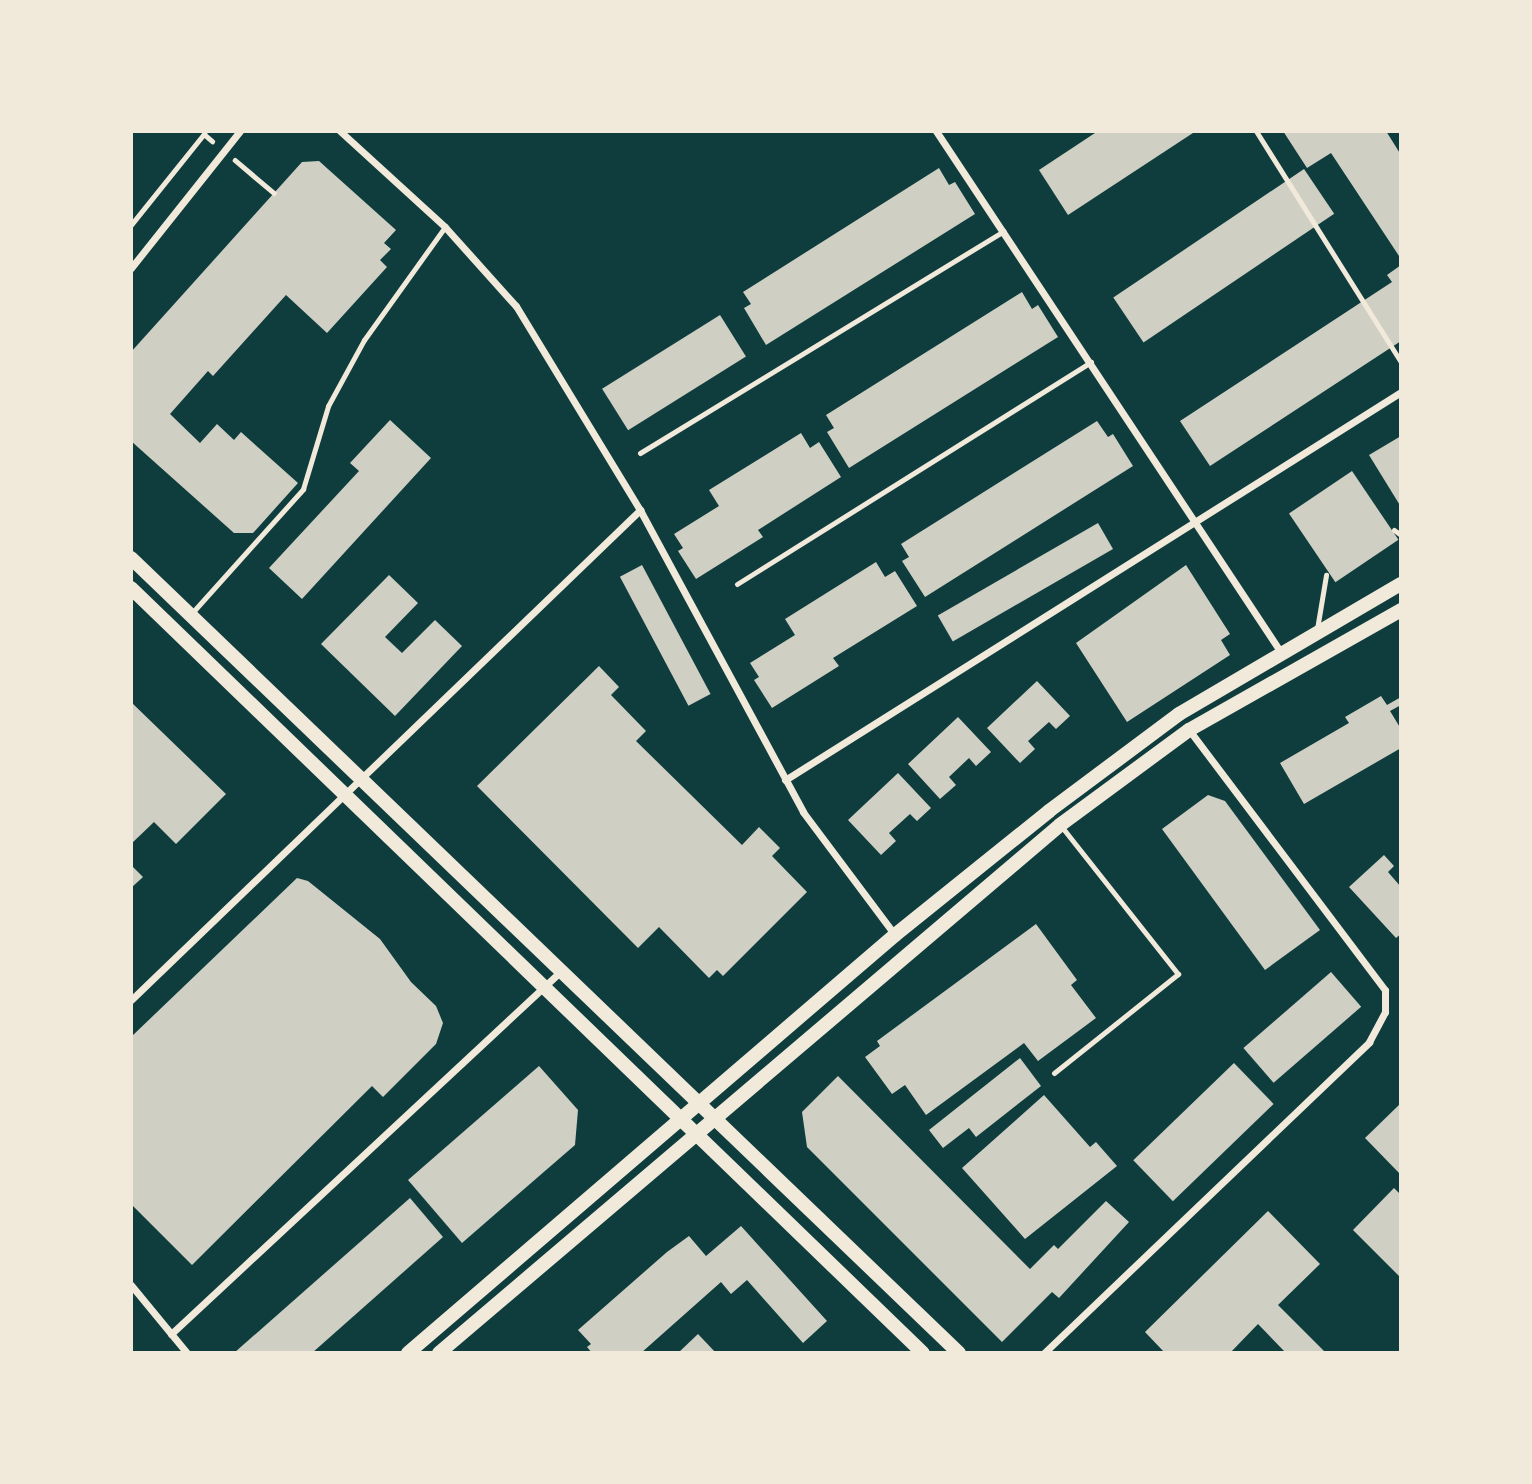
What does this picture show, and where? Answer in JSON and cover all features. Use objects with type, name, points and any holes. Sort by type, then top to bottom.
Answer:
[{"type":"main road","points":[[131,558],[959,1353]]},
{"type":"main road","points":[[408,1353],[895,935],[1179,714],[1280,650],[1401,584]]},
{"type":"main road","points":[[131,588],[923,1353]]},
{"type":"main road","points":[[439,1353],[1060,825],[1189,730],[1401,610]]},
{"type":"street","points":[[131,268],[240,131]]},
{"type":"street","points":[[340,131],[446,227],[516,306],[640,510],[785,780],[895,935]]},
{"type":"street","points":[[936,131],[1198,522],[1280,650]]},
{"type":"street","points":[[785,780],[1401,392]]},
{"type":"street","points":[[131,1000],[344,791],[365,780],[640,510]]},
{"type":"street","points":[[131,588],[146,571]]},
{"type":"street","points":[[1044,1353],[1369,1042],[1385,1012],[1385,990],[1189,730]]},
{"type":"street","points":[[171,1334],[561,971]]},
{"type":"street","points":[[131,1285],[187,1353]]},
{"type":"lane","points":[[1256,131],[1401,362]]},
{"type":"lane","points":[[191,614],[303,489],[328,406],[364,341],[446,227]]},
{"type":"lane","points":[[640,453],[1003,231]]},
{"type":"lane","points":[[737,584],[1091,362]]},
{"type":"lane","points":[[1394,530],[1401,535]]},
{"type":"lane","points":[[1317,629],[1326,575]]},
{"type":"lane","points":[[1055,1073],[1178,974],[1060,825]]},
{"type":"path","points":[[131,225],[162,187]]},
{"type":"building","points":[[1098,131],[1196,131],[1068,215],[1039,170]]},
{"type":"building","points":[[1283,131],[1386,131],[1401,155],[1401,259],[1331,153],[1307,168]]},
{"type":"building","points":[[319,161],[396,230],[384,243],[391,249],[380,260],[387,267],[327,333],[286,295],[213,376],[208,371],[170,414],[200,443],[217,424],[234,440],[241,432],[298,483],[253,533],[234,533],[131,441],[131,352],[302,162]]},
{"type":"building","points":[[939,168],[949,185],[955,182],[975,214],[766,345],[744,308],[751,304],[743,292]]},
{"type":"building","points":[[1304,169],[1334,214],[1144,342],[1113,298]]},
{"type":"building","points":[[1401,265],[1401,341],[1210,466],[1180,421],[1392,282],[1387,275]]},
{"type":"building","points":[[1022,292],[1032,309],[1038,305],[1058,337],[849,468],[827,432],[834,428],[826,415]]},
{"type":"building","points":[[720,315],[746,357],[628,430],[602,389]]},
{"type":"building","points":[[390,420],[431,458],[302,599],[269,568],[359,471],[350,463]]},
{"type":"building","points":[[1097,421],[1108,437],[1113,434],[1133,466],[925,597],[902,561],[909,557],[901,544]]},
{"type":"building","points":[[801,433],[810,448],[819,442],[841,477],[758,530],[763,537],[696,579],[678,551],[683,548],[674,534],[719,506],[709,490]]},
{"type":"building","points":[[1401,436],[1401,507],[1369,455]]},
{"type":"building","points":[[1352,471],[1398,540],[1335,582],[1289,513]]},
{"type":"building","points":[[1098,523],[1113,549],[953,641],[938,616]]},
{"type":"building","points":[[876,562],[885,577],[895,571],[917,606],[833,658],[839,666],[772,708],[754,680],[759,677],[750,663],[795,635],[785,619]]},
{"type":"building","points":[[642,565],[711,694],[688,706],[620,577]]},
{"type":"building","points":[[1186,565],[1230,634],[1221,640],[1230,655],[1127,722],[1076,643]]},
{"type":"building","points":[[389,575],[418,603],[385,637],[402,653],[435,620],[462,646],[395,716],[321,644]]},
{"type":"building","points":[[599,666],[619,687],[611,695],[646,731],[636,741],[742,845],[759,827],[780,848],[772,856],[807,892],[723,976],[717,970],[709,978],[659,927],[638,948],[477,786]]},
{"type":"building","points":[[1037,681],[1070,716],[1056,729],[1049,722],[1028,741],[1035,749],[1020,763],[987,728]]},
{"type":"building","points":[[1381,696],[1387,705],[1401,697],[1401,705],[1390,711],[1401,729],[1401,748],[1304,804],[1280,763],[1349,723],[1345,717]]},
{"type":"building","points":[[131,702],[226,794],[176,844],[154,822],[131,844]]},
{"type":"building","points":[[958,717],[991,752],[976,766],[969,758],[949,777],[956,785],[940,799],[908,764]]},
{"type":"building","points":[[898,773],[931,808],[917,821],[910,814],[889,833],[896,841],[881,855],[848,820]]},
{"type":"building","points":[[1208,795],[1225,801],[1320,930],[1265,970],[1162,829]]},
{"type":"building","points":[[1384,855],[1394,866],[1388,872],[1401,887],[1401,934],[1396,938],[1349,887]]},
{"type":"building","points":[[131,865],[143,877],[131,888]]},
{"type":"building","points":[[297,878],[308,881],[380,939],[411,982],[436,1006],[443,1023],[436,1044],[383,1097],[372,1086],[192,1265],[131,1204],[131,1037]]},
{"type":"building","points":[[1036,924],[1077,980],[1071,985],[1096,1018],[1038,1061],[1024,1043],[926,1115],[905,1085],[892,1094],[865,1057],[880,1046],[877,1041]]},
{"type":"building","points":[[1331,972],[1361,1007],[1274,1083],[1243,1048]]},
{"type":"building","points":[[1020,1058],[1041,1086],[976,1137],[969,1128],[943,1148],[929,1130]]},
{"type":"building","points":[[1234,1063],[1274,1104],[1173,1201],[1133,1160]]},
{"type":"building","points":[[539,1066],[578,1110],[575,1145],[462,1243],[408,1180]]},
{"type":"building","points":[[838,1076],[1030,1269],[1054,1245],[1058,1249],[1106,1201],[1129,1222],[1059,1298],[1052,1292],[1002,1342],[807,1147],[802,1112]]},
{"type":"building","points":[[1044,1095],[1090,1147],[1096,1142],[1117,1166],[1025,1239],[962,1168]]},
{"type":"building","points":[[1401,1103],[1401,1175],[1365,1138]]},
{"type":"building","points":[[1394,1188],[1401,1195],[1401,1278],[1353,1230]]},
{"type":"building","points":[[410,1198],[443,1237],[312,1353],[234,1353]]},
{"type":"building","points":[[1268,1211],[1320,1264],[1278,1305],[1326,1353],[1286,1353],[1258,1324],[1230,1353],[1165,1353],[1145,1332]]},
{"type":"building","points":[[741,1226],[827,1321],[803,1343],[747,1280],[731,1294],[721,1282],[641,1353],[592,1353],[587,1347],[591,1344],[578,1330],[667,1252],[689,1236],[706,1256]]},
{"type":"building","points":[[698,1334],[716,1353],[678,1353]]}]
